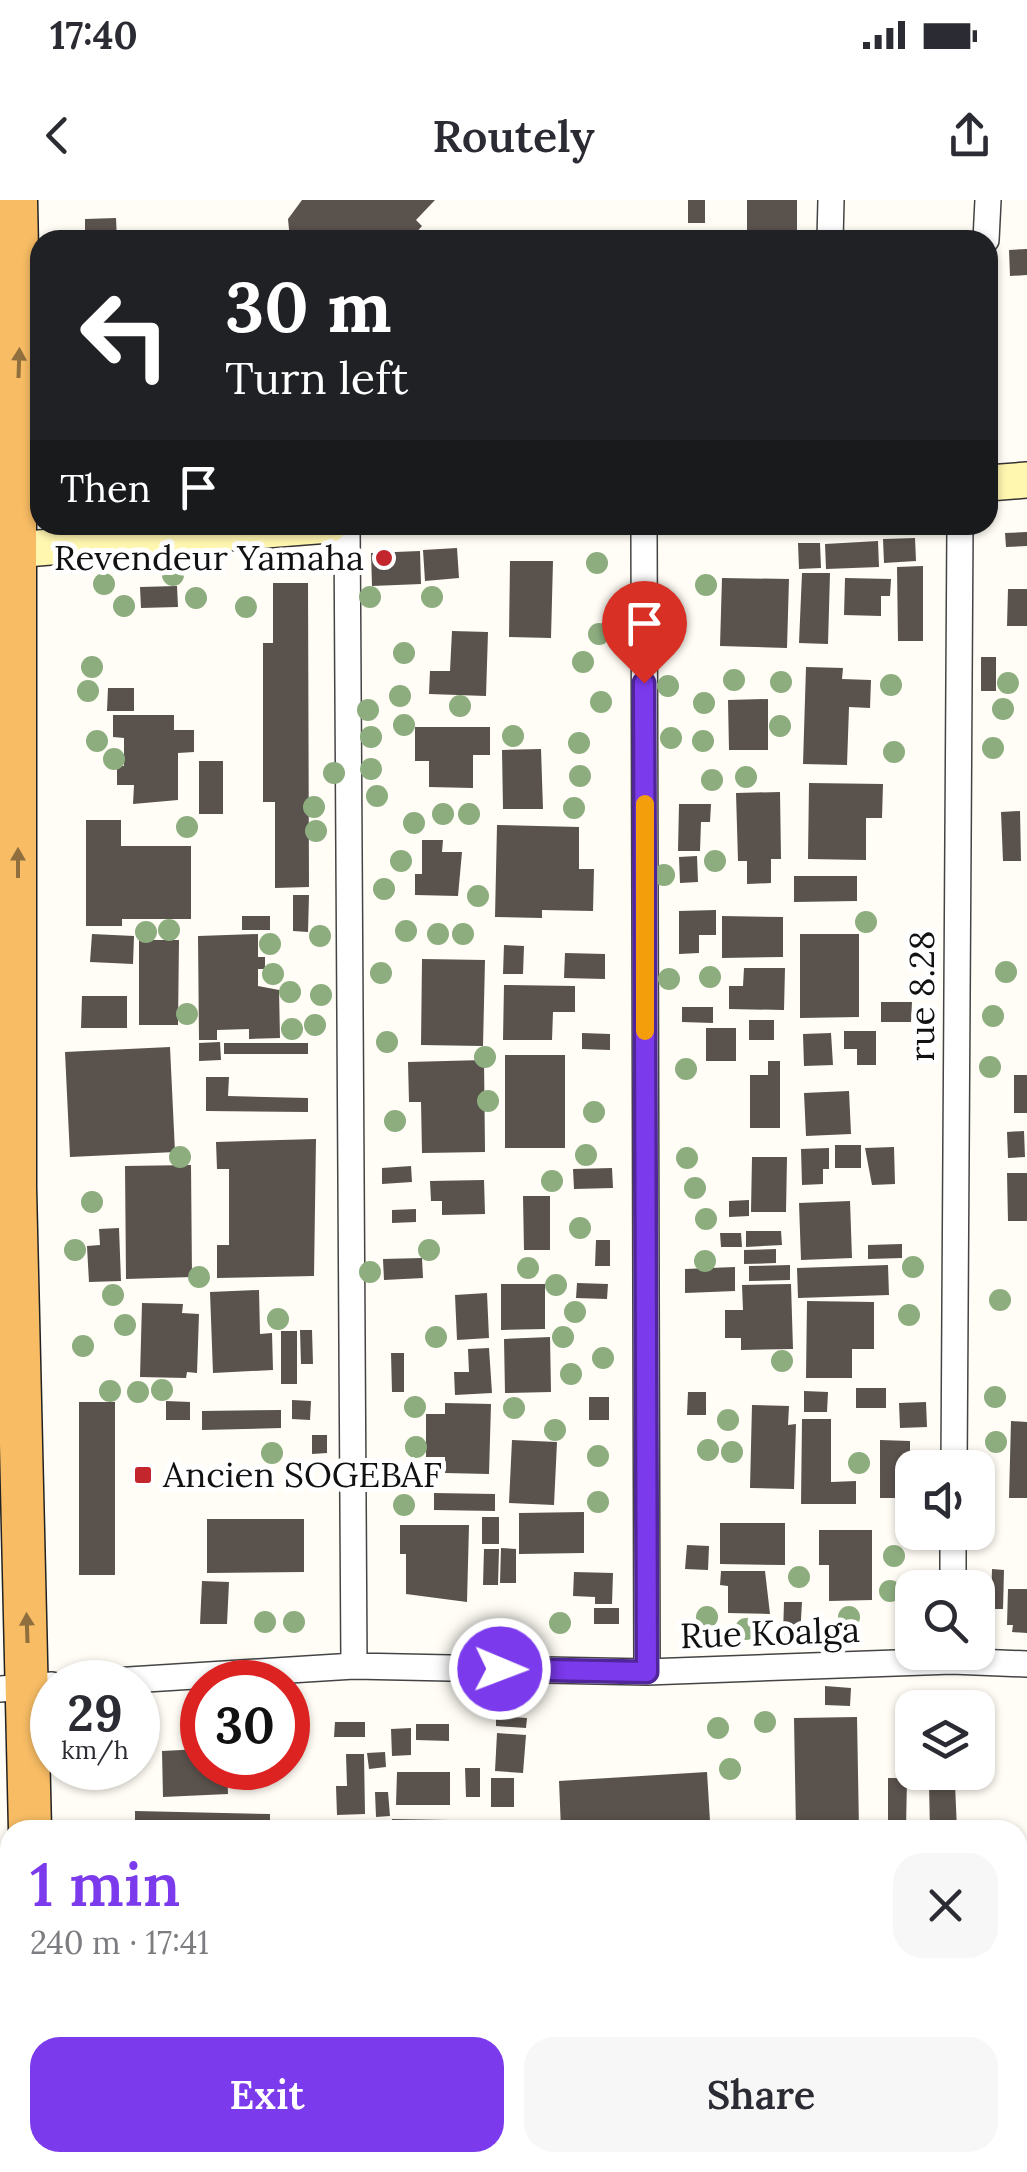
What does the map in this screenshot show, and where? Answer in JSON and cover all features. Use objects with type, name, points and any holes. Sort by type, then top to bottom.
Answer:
[{"type":"highway","points":[[16,200],[9,550],[10,1448],[27,1687],[30,1820]]},
{"type":"main road","points":[[998,482],[1027,480]]},
{"type":"main road","points":[[9,550],[201,535]]},
{"type":"street","points":[[830,230],[831,200]]},
{"type":"street","points":[[986,230],[988,200]]},
{"type":"street","points":[[346,535],[354,1666]]},
{"type":"street","points":[[644,535],[647,1672]]},
{"type":"street","name":"rue 8.28","points":[[954,1450],[960,535]]},
{"type":"street","name":"Rue Koalga","points":[[160,1678],[354,1666],[647,1672],[895,1660]]},
{"type":"street","name":"Rue Koalga","points":[[995,1661],[1027,1664]]},
{"type":"building","points":[[302,200],[435,200],[416,220],[422,226],[418,230],[289,230],[288,219]]},
{"type":"building","points":[[688,200],[705,200],[705,223],[688,223]]},
{"type":"building","points":[[747,200],[797,200],[797,230],[747,230]]},
{"type":"building","points":[[116,218],[117,230],[85,230],[85,219]]},
{"type":"building","points":[[1027,249],[1027,275],[1010,276],[1009,250]]},
{"type":"building","points":[[1027,532],[1027,546],[1006,547],[1005,533]]},
{"type":"building","points":[[915,538],[916,561],[884,563],[883,539]]},
{"type":"building","points":[[878,541],[879,567],[826,569],[825,544]]},
{"type":"building","points":[[798,543],[820,543],[821,568],[799,569]]},
{"type":"building","points":[[457,548],[459,578],[425,581],[423,550]]},
{"type":"building","points":[[420,551],[421,584],[372,586],[371,553]]},
{"type":"building","points":[[510,561],[553,561],[551,638],[509,637]]},
{"type":"building","points":[[923,566],[923,641],[898,641],[897,567]]},
{"type":"building","points":[[802,573],[830,573],[828,644],[799,643]]},
{"type":"building","points":[[722,578],[789,579],[787,648],[720,646]]},
{"type":"building","points":[[845,578],[891,579],[890,596],[881,596],[881,616],[844,615]]},
{"type":"building","points":[[273,583],[308,583],[309,887],[275,888],[275,802],[263,802],[263,643],[273,643]]},
{"type":"building","points":[[177,586],[178,607],[141,608],[140,587]]},
{"type":"building","points":[[1008,589],[1027,589],[1027,626],[1007,626]]},
{"type":"building","points":[[452,631],[488,632],[486,696],[429,694],[430,671],[450,671]]},
{"type":"building","points":[[981,657],[996,657],[996,691],[981,691]]},
{"type":"building","points":[[806,667],[843,668],[842,679],[871,680],[870,708],[849,707],[847,765],[803,764]]},
{"type":"building","points":[[108,688],[134,688],[134,711],[107,711]]},
{"type":"building","points":[[768,699],[768,750],[729,750],[728,700]]},
{"type":"building","points":[[113,715],[174,715],[174,730],[194,730],[194,752],[178,753],[178,800],[133,804],[134,785],[117,785],[117,765],[124,766],[124,738],[113,737]]},
{"type":"building","points":[[415,727],[490,727],[490,755],[473,755],[473,788],[429,787],[429,761],[415,761]]},
{"type":"building","points":[[541,749],[543,809],[503,809],[502,750]]},
{"type":"building","points":[[199,761],[223,761],[223,814],[199,814]]},
{"type":"building","points":[[809,783],[883,784],[882,818],[866,818],[866,860],[808,859]]},
{"type":"building","points":[[780,792],[781,859],[771,859],[771,883],[747,884],[747,861],[738,861],[736,793]]},
{"type":"building","points":[[679,804],[711,804],[710,822],[701,822],[700,851],[678,851]]},
{"type":"building","points":[[1020,811],[1021,861],[1003,861],[1001,812]]},
{"type":"building","points":[[86,820],[121,820],[121,846],[191,846],[191,919],[122,919],[122,926],[86,926]]},
{"type":"building","points":[[497,825],[579,827],[579,869],[594,869],[593,911],[542,910],[542,918],[495,917]]},
{"type":"building","points":[[422,840],[443,840],[442,852],[462,852],[458,896],[415,895],[415,874],[422,874]]},
{"type":"building","points":[[697,856],[698,882],[680,883],[679,857]]},
{"type":"building","points":[[794,876],[857,876],[857,901],[794,902]]},
{"type":"building","points":[[293,895],[309,895],[308,932],[293,931]]},
{"type":"building","points":[[716,910],[716,935],[699,935],[699,953],[679,954],[679,911]]},
{"type":"building","points":[[242,916],[270,916],[270,930],[242,930]]},
{"type":"building","points":[[722,916],[783,917],[783,957],[722,958]]},
{"type":"building","points":[[92,934],[134,936],[133,964],[90,962]]},
{"type":"building","points":[[258,934],[258,957],[265,957],[265,969],[258,969],[258,986],[279,990],[280,1038],[249,1039],[249,1029],[217,1030],[217,1040],[199,1040],[198,936]]},
{"type":"building","points":[[800,934],[859,934],[859,1017],[800,1018]]},
{"type":"building","points":[[139,940],[179,940],[178,1025],[139,1025]]},
{"type":"building","points":[[504,945],[524,946],[523,974],[503,974]]},
{"type":"building","points":[[565,953],[605,954],[605,979],[564,978]]},
{"type":"building","points":[[422,959],[485,960],[483,1046],[421,1045]]},
{"type":"building","points":[[744,968],[785,968],[784,1010],[729,1009],[729,986],[743,986]]},
{"type":"building","points":[[504,985],[575,986],[575,1012],[553,1012],[552,1040],[503,1040]]},
{"type":"building","points":[[82,996],[127,996],[127,1028],[81,1028]]},
{"type":"building","points":[[881,1002],[912,1002],[911,1022],[881,1022]]},
{"type":"building","points":[[682,1007],[713,1007],[713,1023],[682,1022]]},
{"type":"building","points":[[749,1020],[774,1020],[774,1040],[749,1040]]},
{"type":"building","points":[[706,1028],[736,1028],[736,1061],[706,1061]]},
{"type":"building","points":[[844,1031],[876,1031],[876,1065],[857,1065],[857,1049],[844,1049]]},
{"type":"building","points":[[582,1033],[610,1034],[610,1050],[582,1049]]},
{"type":"building","points":[[831,1033],[833,1065],[804,1066],[803,1034]]},
{"type":"building","points":[[220,1042],[221,1060],[199,1061],[199,1043]]},
{"type":"building","points":[[224,1043],[308,1043],[308,1054],[224,1054]]},
{"type":"building","points":[[170,1047],[175,1152],[70,1157],[65,1052]]},
{"type":"building","points":[[505,1055],[565,1055],[565,1148],[505,1148]]},
{"type":"building","points":[[484,1060],[485,1152],[422,1153],[421,1102],[409,1102],[408,1062]]},
{"type":"building","points":[[768,1061],[780,1061],[780,1128],[750,1128],[750,1075],[768,1075]]},
{"type":"building","points":[[1014,1075],[1027,1075],[1027,1113],[1014,1113]]},
{"type":"building","points":[[206,1077],[229,1077],[228,1096],[308,1098],[308,1112],[206,1111]]},
{"type":"building","points":[[849,1091],[851,1134],[806,1136],[804,1093]]},
{"type":"building","points":[[1024,1131],[1025,1157],[1008,1158],[1007,1132]]},
{"type":"building","points":[[316,1139],[314,1276],[217,1278],[217,1245],[229,1245],[229,1169],[217,1169],[216,1142]]},
{"type":"building","points":[[835,1145],[861,1145],[861,1168],[835,1168]]},
{"type":"building","points":[[894,1147],[895,1184],[872,1185],[865,1148]]},
{"type":"building","points":[[829,1148],[829,1169],[823,1169],[823,1184],[802,1185],[801,1149]]},
{"type":"building","points":[[752,1157],[787,1157],[786,1212],[751,1212]]},
{"type":"building","points":[[191,1165],[192,1277],[126,1279],[125,1166]]},
{"type":"building","points":[[411,1166],[412,1182],[382,1184],[382,1168]]},
{"type":"building","points":[[612,1168],[613,1188],[574,1189],[573,1169]]},
{"type":"building","points":[[1007,1173],[1027,1173],[1027,1221],[1008,1221]]},
{"type":"building","points":[[484,1180],[485,1214],[442,1215],[442,1201],[431,1201],[430,1181]]},
{"type":"building","points":[[523,1196],[550,1196],[550,1250],[524,1250]]},
{"type":"building","points":[[749,1200],[749,1216],[729,1217],[729,1201]]},
{"type":"building","points":[[850,1201],[852,1258],[801,1260],[799,1203]]},
{"type":"building","points":[[416,1209],[416,1222],[392,1223],[392,1210]]},
{"type":"building","points":[[119,1228],[121,1281],[89,1282],[87,1246],[100,1245],[99,1229]]},
{"type":"building","points":[[746,1231],[781,1231],[782,1245],[746,1247]]},
{"type":"building","points":[[720,1233],[741,1233],[742,1247],[721,1247]]},
{"type":"building","points":[[596,1240],[610,1240],[610,1266],[595,1266]]},
{"type":"building","points":[[902,1244],[902,1258],[868,1259],[868,1245]]},
{"type":"building","points":[[776,1249],[776,1263],[744,1264],[744,1250]]},
{"type":"building","points":[[422,1258],[423,1278],[384,1280],[383,1259]]},
{"type":"building","points":[[790,1265],[790,1280],[749,1281],[749,1266]]},
{"type":"building","points":[[888,1265],[889,1295],[798,1298],[797,1268]]},
{"type":"building","points":[[735,1267],[735,1291],[685,1293],[685,1269]]},
{"type":"building","points":[[577,1283],[608,1284],[607,1299],[576,1298]]},
{"type":"building","points":[[501,1284],[545,1284],[545,1329],[501,1330]]},
{"type":"building","points":[[791,1284],[793,1349],[741,1350],[741,1338],[725,1338],[725,1310],[743,1310],[742,1285]]},
{"type":"building","points":[[259,1290],[260,1334],[272,1333],[273,1370],[213,1373],[210,1292]]},
{"type":"building","points":[[487,1293],[489,1338],[457,1340],[455,1295]]},
{"type":"building","points":[[807,1301],[874,1302],[874,1349],[852,1349],[852,1378],[806,1378]]},
{"type":"building","points":[[142,1303],[183,1304],[182,1313],[199,1314],[197,1373],[187,1372],[186,1378],[140,1377]]},
{"type":"building","points":[[300,1330],[312,1330],[313,1364],[301,1364]]},
{"type":"building","points":[[281,1331],[297,1331],[297,1384],[281,1384]]},
{"type":"building","points":[[550,1337],[551,1392],[505,1393],[504,1339]]},
{"type":"building","points":[[489,1348],[492,1393],[455,1395],[454,1372],[469,1372],[468,1349]]},
{"type":"building","points":[[391,1353],[404,1353],[404,1392],[392,1392]]},
{"type":"building","points":[[856,1388],[886,1388],[886,1408],[856,1408]]},
{"type":"building","points":[[804,1391],[828,1392],[827,1412],[804,1412]]},
{"type":"building","points":[[688,1392],[706,1392],[706,1415],[687,1415]]},
{"type":"building","points":[[589,1397],[609,1397],[609,1420],[589,1420]]},
{"type":"building","points":[[292,1400],[311,1401],[310,1420],[292,1419]]},
{"type":"building","points":[[166,1401],[190,1402],[190,1420],[166,1420]]},
{"type":"building","points":[[79,1402],[115,1402],[115,1575],[79,1575]]},
{"type":"building","points":[[926,1402],[927,1427],[900,1428],[899,1403]]},
{"type":"building","points":[[445,1403],[491,1404],[489,1474],[445,1473],[445,1457],[426,1457],[426,1414],[445,1414]]},
{"type":"building","points":[[752,1405],[789,1406],[788,1425],[796,1424],[794,1489],[750,1488]]},
{"type":"building","points":[[281,1410],[281,1428],[202,1430],[202,1411]]},
{"type":"building","points":[[802,1419],[831,1419],[831,1482],[856,1481],[856,1504],[801,1504]]},
{"type":"building","points":[[1011,1421],[1027,1422],[1027,1498],[1009,1498]]},
{"type":"building","points":[[312,1435],[327,1435],[327,1453],[312,1454]]},
{"type":"building","points":[[512,1440],[557,1442],[554,1505],[509,1503]]},
{"type":"building","points":[[880,1440],[910,1441],[910,1450],[895,1450],[895,1498],[880,1498]]},
{"type":"building","points":[[434,1493],[495,1494],[495,1511],[434,1510]]},
{"type":"building","points":[[584,1512],[584,1553],[519,1554],[519,1513]]},
{"type":"building","points":[[482,1517],[499,1517],[499,1544],[482,1544]]},
{"type":"building","points":[[207,1519],[304,1519],[304,1572],[207,1573]]},
{"type":"building","points":[[720,1523],[785,1523],[785,1565],[720,1564]]},
{"type":"building","points":[[400,1525],[469,1525],[467,1602],[406,1594],[406,1554],[400,1554]]},
{"type":"building","points":[[819,1530],[872,1530],[872,1600],[829,1601],[829,1565],[819,1565]]},
{"type":"building","points":[[687,1545],[709,1546],[708,1570],[685,1569]]},
{"type":"building","points":[[501,1548],[516,1549],[516,1583],[500,1583]]},
{"type":"building","points":[[484,1549],[499,1549],[498,1585],[483,1585]]},
{"type":"building","points":[[992,1569],[1004,1570],[1003,1609],[995,1609],[995,1570]]},
{"type":"building","points":[[721,1571],[765,1571],[770,1614],[728,1613],[728,1586],[720,1585]]},
{"type":"building","points":[[574,1572],[613,1573],[612,1604],[595,1604],[595,1597],[573,1596]]},
{"type":"building","points":[[202,1581],[229,1582],[227,1624],[200,1624]]},
{"type":"building","points":[[1008,1589],[1027,1589],[1027,1633],[1012,1632],[1013,1625],[1007,1625]]},
{"type":"building","points":[[784,1602],[802,1602],[800,1636],[783,1635]]},
{"type":"building","points":[[594,1608],[619,1608],[619,1624],[594,1624]]},
{"type":"building","points":[[825,1686],[851,1688],[850,1706],[825,1705]]},
{"type":"building","points":[[496,1716],[527,1718],[526,1728],[496,1726]]},
{"type":"building","points":[[857,1717],[859,1820],[796,1820],[794,1718]]},
{"type":"building","points":[[335,1722],[365,1722],[365,1737],[334,1737]]},
{"type":"building","points":[[416,1724],[449,1724],[449,1741],[416,1740]]},
{"type":"building","points":[[411,1728],[411,1755],[392,1756],[391,1729]]},
{"type":"building","points":[[497,1733],[526,1735],[523,1773],[495,1771]]},
{"type":"building","points":[[180,1750],[180,1790],[228,1790],[228,1794],[163,1797],[162,1751]]},
{"type":"building","points":[[385,1752],[386,1767],[369,1769],[367,1753]]},
{"type":"building","points":[[346,1754],[364,1754],[365,1814],[337,1815],[336,1786],[347,1786]]},
{"type":"building","points":[[465,1768],[480,1768],[480,1797],[466,1797]]},
{"type":"building","points":[[397,1772],[450,1772],[450,1805],[396,1805]]},
{"type":"building","points":[[707,1772],[710,1820],[561,1820],[559,1781]]},
{"type":"building","points":[[491,1778],[514,1778],[514,1807],[491,1807]]},
{"type":"building","points":[[888,1778],[895,1778],[895,1790],[907,1790],[906,1820],[888,1820]]},
{"type":"building","points":[[929,1790],[955,1790],[957,1820],[930,1820]]},
{"type":"building","points":[[375,1792],[388,1792],[390,1816],[376,1817]]},
{"type":"building","points":[[135,1811],[270,1814],[270,1820],[135,1820]]},
{"type":"slow traffic","points":[[645,804],[645,1031]]},
{"type":"place","name":"Revendeur Yamaha","points":[[384,558]]},
{"type":"place","name":"Ancien SOGEBAF","points":[[143,1475]]},
{"type":"route","points":[[500,1669],[647,1672],[644,683]]}]
